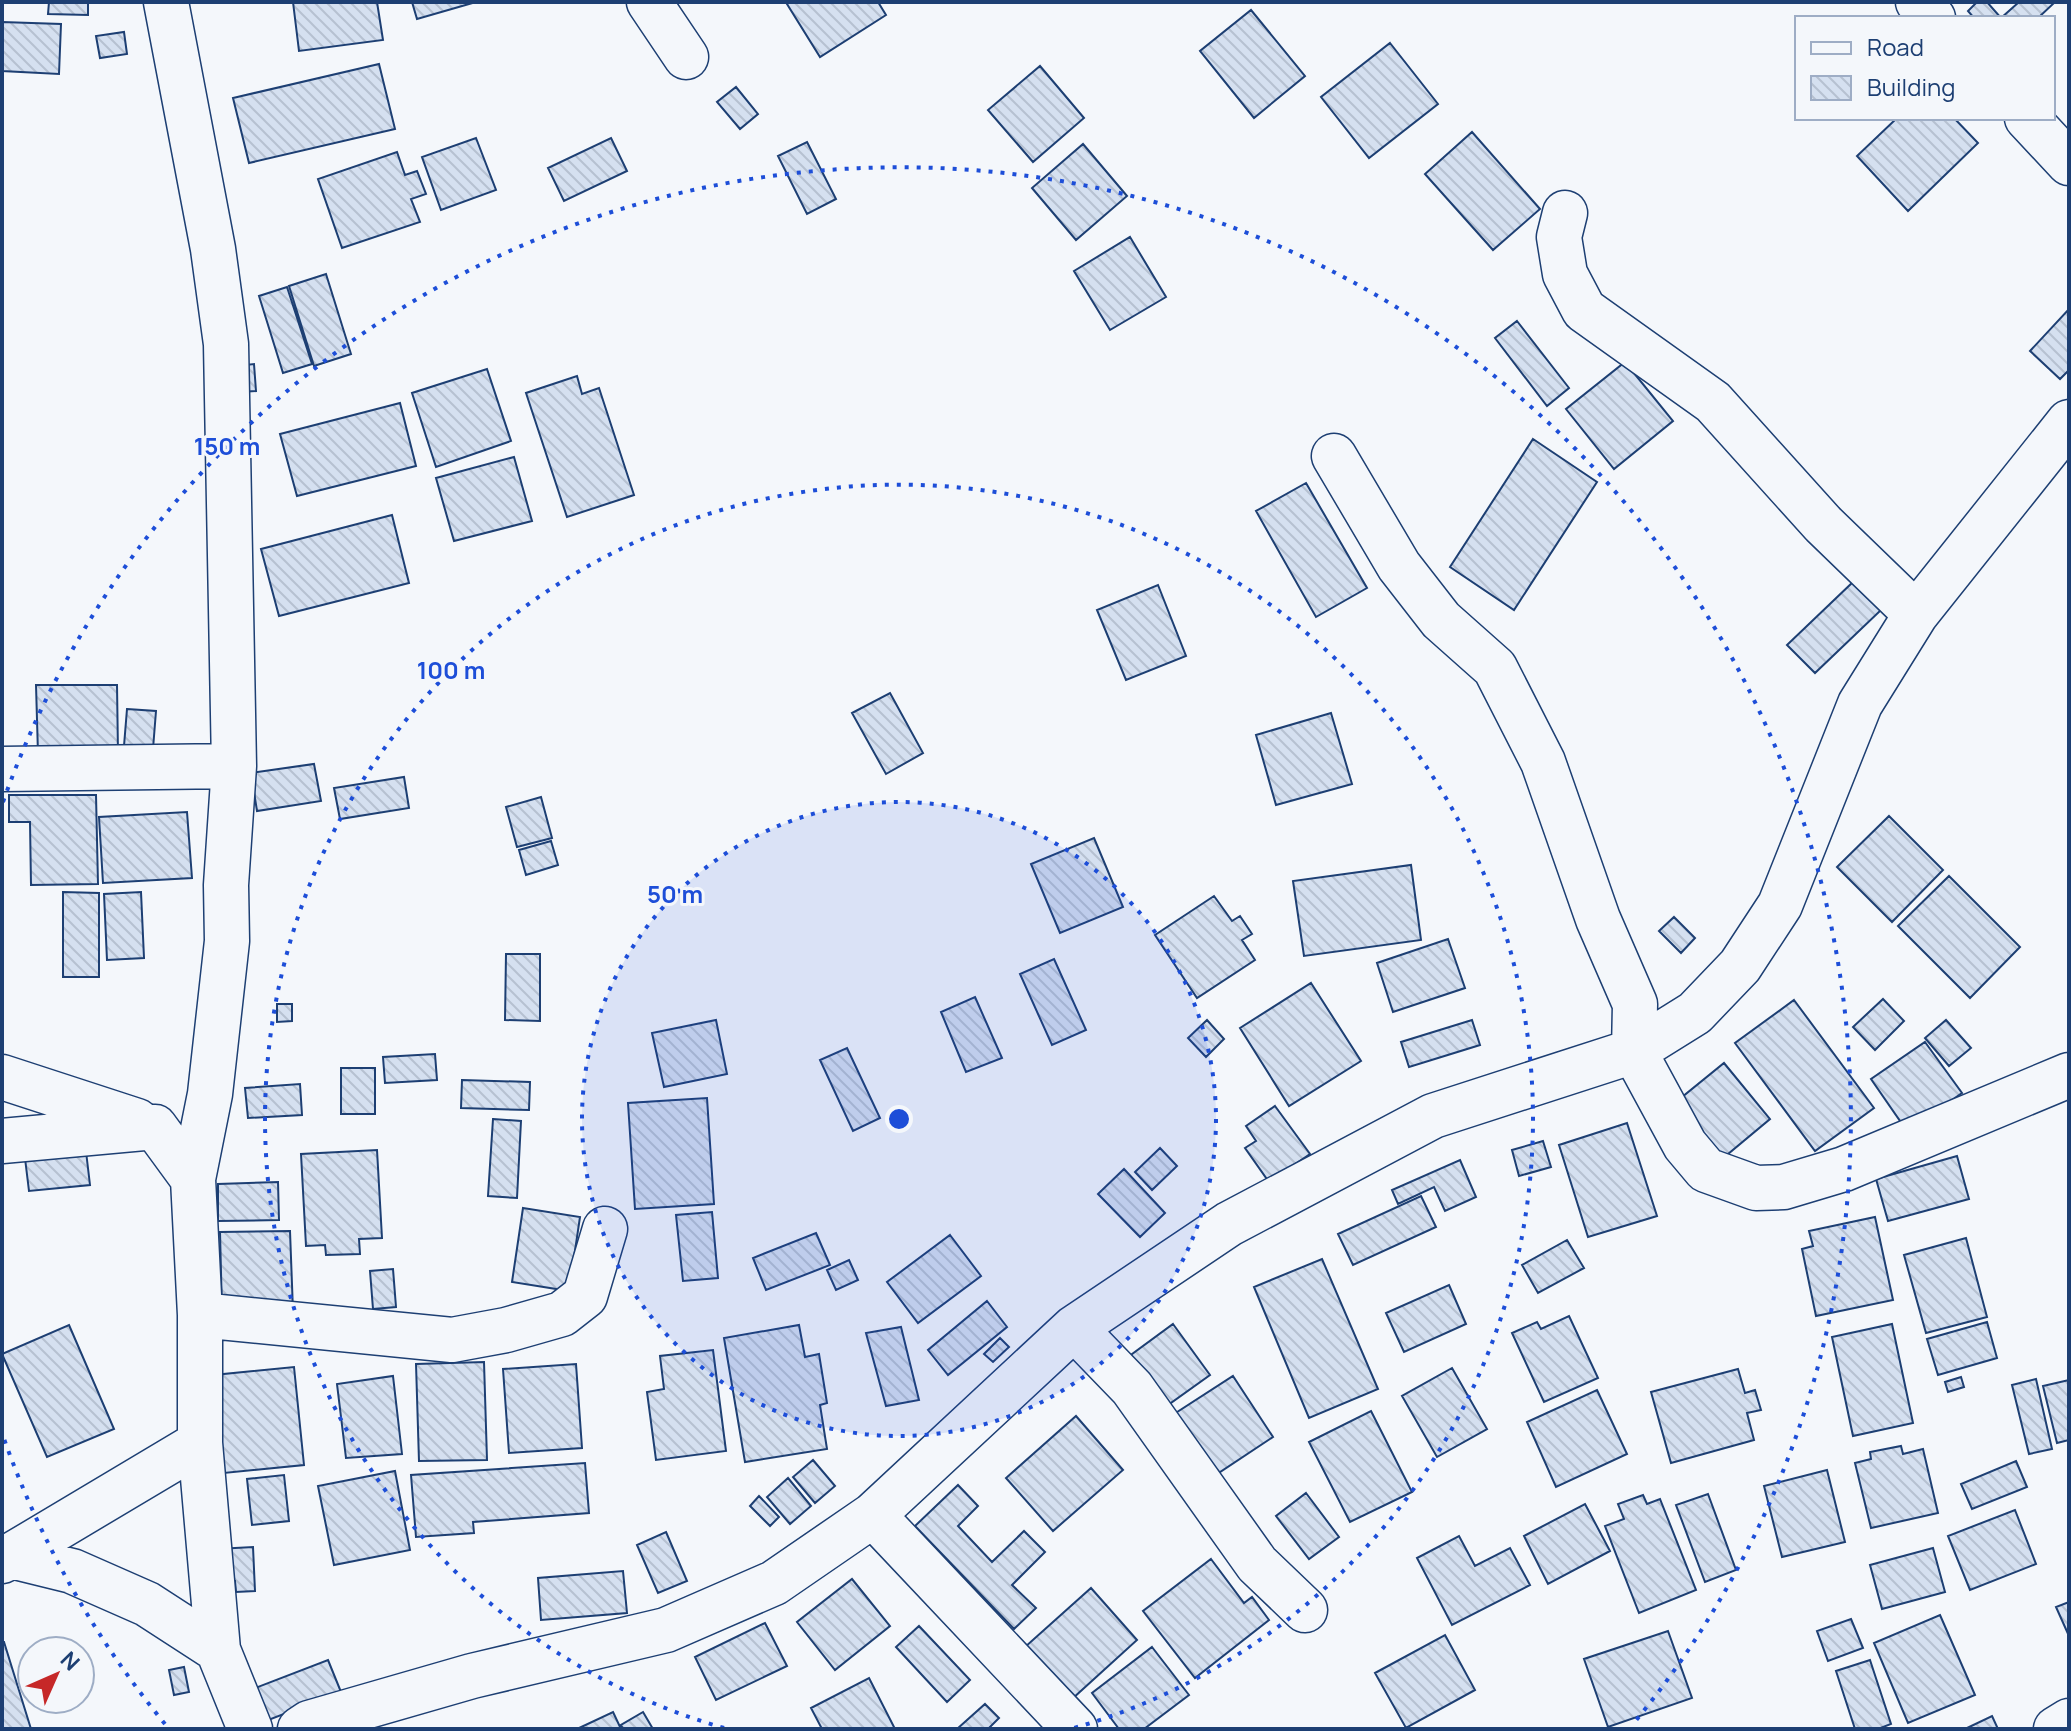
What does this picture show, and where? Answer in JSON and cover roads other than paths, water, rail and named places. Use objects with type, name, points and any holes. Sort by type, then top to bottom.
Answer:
[{"type":"street","points":[[166,2],[213,249],[226,344],[234,766],[226,885],[227,941],[210,1094],[193,1179],[200,1315],[200,1443],[218,1650],[250,1729]]},
{"type":"street","points":[[649,2],[686,57]]},
{"type":"street","points":[[2029,120],[2069,163]]},
{"type":"street","points":[[1565,213],[1559,237],[1565,274],[1584,310],[1713,402],[1823,524],[1916,614]]},
{"type":"street","points":[[300,1729],[309,1723],[472,1676],[666,1630],[774,1583],[873,1515],[1074,1328],[1229,1224],[1433,1116],[1634,1051],[1695,1013],[1740,966],[1772,917],[1860,704],[1916,614],[2069,422]]},
{"type":"street","points":[[1334,456],[1399,566],[1441,620],[1495,668],[1543,762],[1598,919],[1635,1004],[1634,1051],[1685,1145],[1706,1170],[1756,1188],[1784,1187],[1844,1169],[2069,1075]]},
{"type":"street","points":[[2,769],[234,766]]},
{"type":"street","points":[[2,1077],[155,1127],[193,1179]]},
{"type":"street","points":[[2,1141],[155,1127]]},
{"type":"street","points":[[200,1315],[452,1340],[506,1330],[562,1314],[585,1296],[605,1229]]},
{"type":"street","points":[[1074,1328],[1132,1388],[1257,1564],[1305,1610]]},
{"type":"street","points":[[6,1559],[200,1443]]},
{"type":"street","points":[[873,1515],[1075,1729]]},
{"type":"street","points":[[6,1559],[72,1571],[147,1604],[218,1650]]},
{"type":"street","points":[[2056,1729],[2069,1721]]}]
